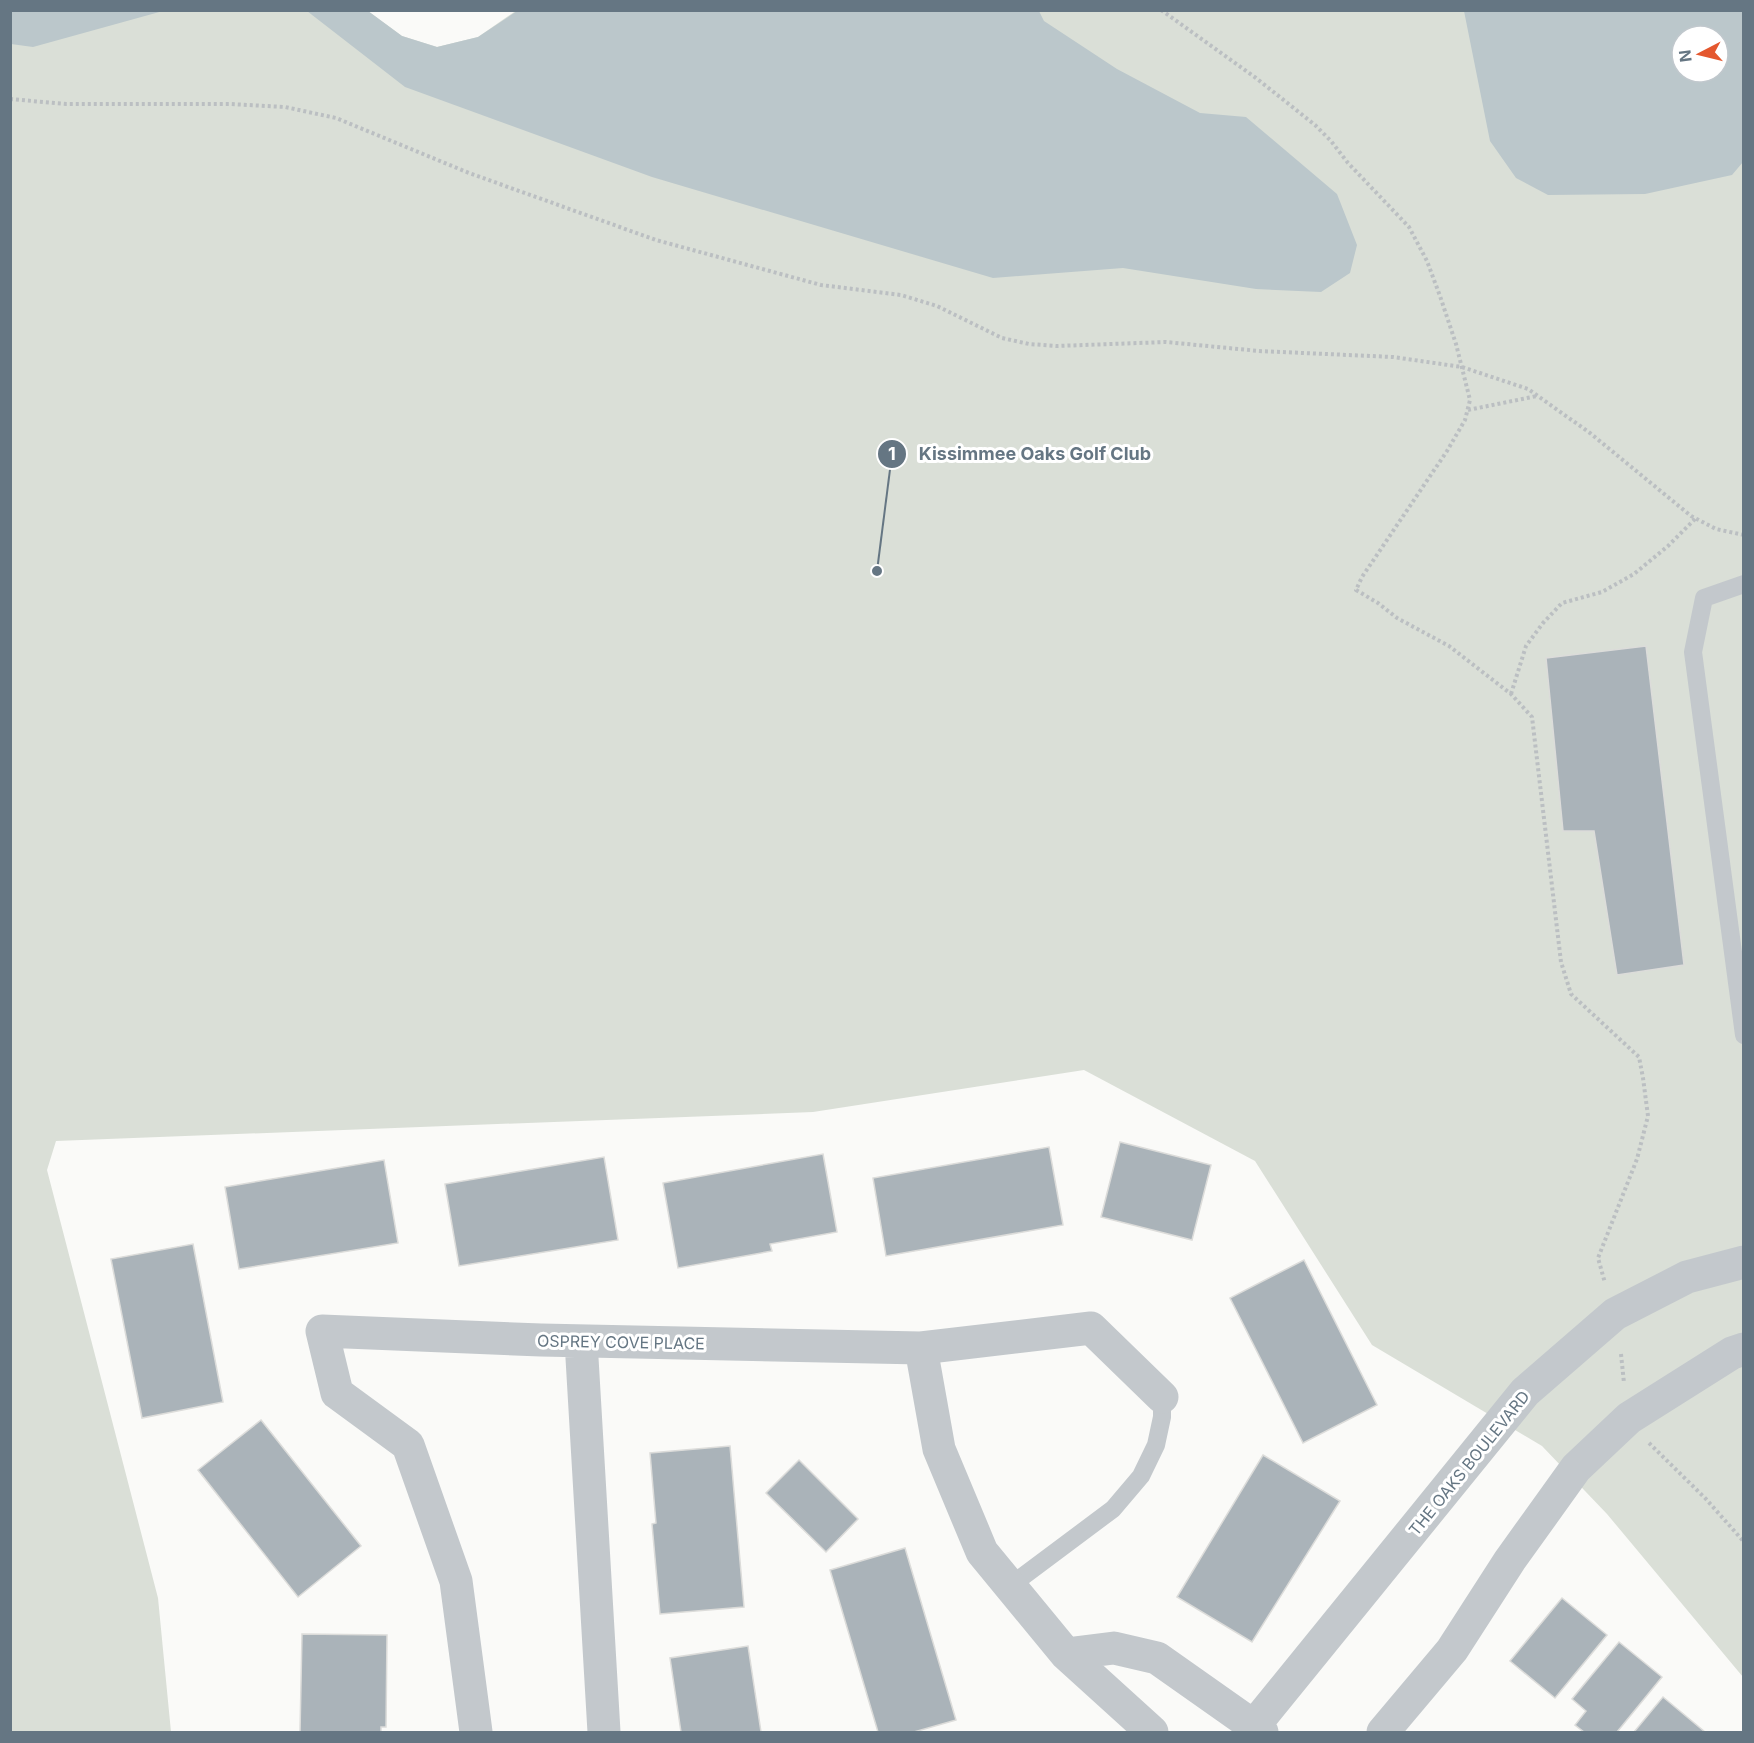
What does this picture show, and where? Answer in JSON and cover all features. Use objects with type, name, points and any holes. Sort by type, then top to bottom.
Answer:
[{"type":"street","name":"THE OAKS BOULEVARD","points":[[1255,1730],[1525,1392],[1615,1314],[1687,1277],[1743,1262]]},
{"type":"street","name":"OSPREY COVE PLACE","points":[[476,1732],[456,1581],[408,1445],[337,1392],[322,1331],[581,1341],[921,1348],[1091,1328],[1162,1398]]},
{"type":"street","points":[[581,1341],[603,1732]]},
{"type":"street","points":[[921,1348],[939,1449],[982,1552],[1066,1654],[1152,1732]]},
{"type":"street","points":[[1383,1732],[1452,1650],[1510,1560],[1576,1468],[1629,1418],[1732,1353],[1743,1349]]},
{"type":"street","points":[[1066,1654],[1114,1648],[1157,1658],[1255,1730]]},
{"type":"lane","points":[[1743,584],[1704,597],[1693,652],[1743,1035]]},
{"type":"lane","points":[[1010,1586],[1113,1509],[1141,1476],[1156,1445],[1162,1418],[1162,1398]]},
{"type":"path","points":[[1161,10],[1256,78],[1316,125],[1408,227],[1427,261],[1462,367],[1470,400],[1468,410],[1465,420],[1447,451],[1400,518],[1356,590],[1397,618],[1449,646],[1511,694],[1532,717],[1561,962],[1571,994],[1639,1057],[1643,1078],[1648,1116],[1637,1159],[1598,1258],[1615,1314],[1629,1418],[1647,1441],[1706,1499],[1743,1542]]},
{"type":"path","points":[[10,99],[66,104],[231,104],[285,107],[336,118],[469,173],[656,240],[821,285],[901,295],[937,306],[1002,338],[1029,344],[1058,346],[1166,342],[1259,351],[1394,357],[1462,367],[1528,389],[1590,433],[1696,518],[1716,529],[1743,535]]},
{"type":"path","points":[[1468,410],[1537,395]]},
{"type":"path","points":[[1511,694],[1526,646],[1562,603],[1602,592],[1634,574],[1668,546],[1696,518]]},
{"type":"shaded area","points":[[11,10],[163,11],[33,47],[11,44]]},
{"type":"shaded area","points":[[517,10],[1743,11],[1743,1677],[1607,1514],[1542,1446],[1372,1345],[1255,1161],[1084,1070],[813,1112],[56,1141],[47,1170],[158,1598],[171,1732],[11,1732],[11,11],[368,11],[402,36],[437,47],[478,37]]},
{"type":"shaded area","points":[[307,11],[368,11],[402,36],[437,47],[478,37],[517,11],[1039,11],[1044,21],[1117,69],[1200,113],[1246,117],[1337,194],[1357,245],[1350,273],[1321,292],[1256,289],[1123,268],[993,278],[652,177],[405,87]]},
{"type":"shaded area","points":[[1464,11],[1743,11],[1743,162],[1732,175],[1645,194],[1548,195],[1516,178],[1490,141]]},
{"type":"building","points":[[1646,646],[1684,965],[1617,975],[1594,831],[1563,831],[1546,658]]},
{"type":"building","points":[[1120,1142],[1211,1165],[1192,1240],[1101,1217]]},
{"type":"building","points":[[1049,1147],[1063,1225],[886,1256],[873,1178]]},
{"type":"building","points":[[823,1154],[837,1232],[770,1244],[772,1251],[678,1268],[663,1183]]},
{"type":"building","points":[[604,1157],[618,1240],[459,1266],[445,1184]]},
{"type":"building","points":[[384,1160],[398,1243],[239,1269],[225,1187]]},
{"type":"building","points":[[193,1244],[223,1402],[142,1418],[111,1259]]},
{"type":"building","points":[[1304,1260],[1377,1405],[1303,1443],[1230,1298]]},
{"type":"building","points":[[261,1420],[361,1546],[298,1597],[198,1470]]},
{"type":"building","points":[[730,1446],[744,1607],[660,1614],[652,1524],[656,1523],[650,1453]]},
{"type":"building","points":[[1263,1455],[1340,1501],[1252,1642],[1177,1597]]},
{"type":"building","points":[[799,1460],[858,1519],[826,1552],[766,1493]]},
{"type":"building","points":[[905,1548],[956,1720],[914,1732],[878,1732],[830,1570]]},
{"type":"building","points":[[1562,1598],[1607,1635],[1555,1698],[1510,1661]]},
{"type":"building","points":[[302,1634],[387,1635],[386,1727],[381,1727],[381,1732],[300,1732]]},
{"type":"building","points":[[1619,1642],[1662,1677],[1617,1732],[1584,1732],[1575,1725],[1586,1711],[1572,1699]]},
{"type":"building","points":[[748,1646],[761,1732],[681,1732],[670,1658]]},
{"type":"building","points":[[1663,1697],[1705,1732],[1634,1732]]},
{"type":"place","name":"Kissimmee Oaks Golf Club","points":[[877,571]]}]
